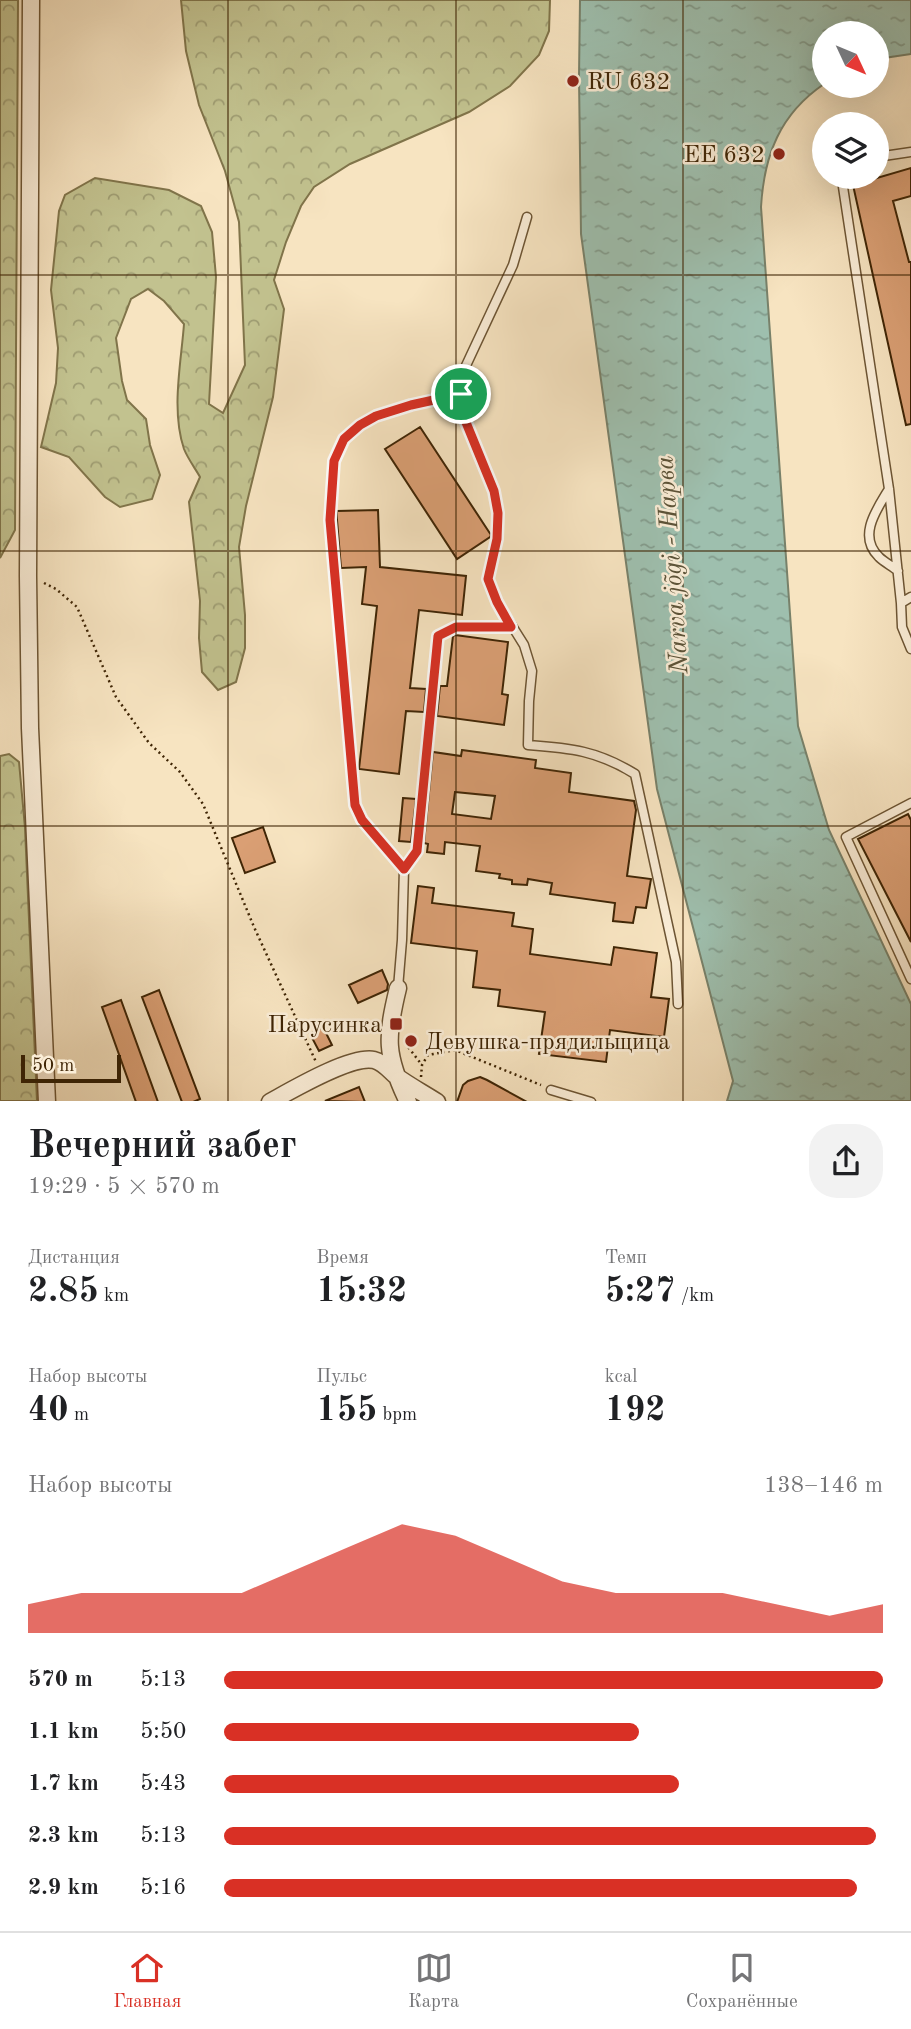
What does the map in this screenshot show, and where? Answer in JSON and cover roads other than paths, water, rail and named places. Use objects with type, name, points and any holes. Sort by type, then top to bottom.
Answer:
[{"type":"street","points":[[31,0],[28,576],[30,728],[47,1101]]},
{"type":"street","points":[[398,988],[389,1024],[388,1042],[395,1076],[408,1101]]},
{"type":"street","points":[[270,1101],[361,1059],[376,1060],[395,1076],[431,1098]]},
{"type":"lane","points":[[889,155],[911,152]]},
{"type":"lane","points":[[843,189],[889,488],[902,627],[911,649]]},
{"type":"lane","points":[[527,217],[513,265],[463,372],[463,415],[494,491],[498,513],[497,539],[488,579],[497,602],[524,645],[532,671],[528,745],[593,753],[616,762],[635,774],[676,961],[678,1004]]},
{"type":"lane","points":[[404,869],[362,820],[355,805],[330,520],[334,461],[344,439],[376,416],[461,394]]},
{"type":"lane","points":[[889,488],[873,514],[869,527],[870,544],[877,556],[898,571]]},
{"type":"lane","points":[[901,603],[911,597]]},
{"type":"lane","points":[[398,988],[404,869],[417,851],[438,636],[456,627],[511,627]]},
{"type":"lane","points":[[911,803],[846,837],[911,979]]},
{"type":"lane","points":[[551,1090],[592,1101]]},
{"type":"water","name":"Narva jõgi - Нарва","points":[[580,0],[911,0],[911,54],[889,57],[889,21],[812,21],[812,94],[796,109],[777,137],[766,170],[761,207],[798,726],[829,830],[911,1004],[911,1101],[727,1101],[733,1081],[657,789],[581,234]]},
{"type":"place","name":"RU 632","points":[[573,81]]},
{"type":"place","name":"EE 632","points":[[779,154]]},
{"type":"place","name":"Парусинка","points":[[396,1024]]},
{"type":"place","name":"Девушка-прядильщица","points":[[411,1041]]}]
